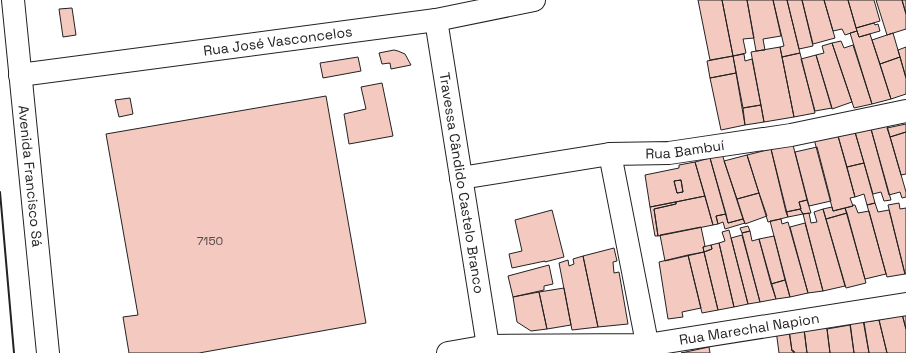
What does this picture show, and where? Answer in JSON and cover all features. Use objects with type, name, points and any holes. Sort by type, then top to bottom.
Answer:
[{"type":"street","name":"Avenida Francisco Sá","points":[[13,0],[48,353]]},
{"type":"street","name":"Rua José Vasconcelos","points":[[20,75],[436,20],[534,0]]},
{"type":"street","name":"Travessa Cândido Castelo Branco","points":[[436,20],[488,346]]},
{"type":"street","name":"Rua Bambuí","points":[[462,178],[610,154],[669,153],[791,135],[906,112]]},
{"type":"street","points":[[610,154],[648,349]]},
{"type":"street","name":"Rua Marechal Napion","points":[[448,353],[488,346],[648,349],[906,304]]},
{"type":"building","points":[[698,0],[722,0],[733,56],[710,60]]},
{"type":"building","points":[[722,0],[747,0],[754,38],[743,39],[746,53],[733,56]]},
{"type":"building","points":[[747,0],[773,0],[781,36],[763,39],[765,50],[756,51]]},
{"type":"building","points":[[773,0],[787,0],[800,53],[782,57],[780,47],[784,46]]},
{"type":"building","points":[[787,0],[802,0],[813,46],[799,49]]},
{"type":"building","points":[[802,0],[824,0],[835,38],[813,44]]},
{"type":"building","points":[[824,0],[848,0],[857,31],[845,35],[842,29],[833,31]]},
{"type":"building","points":[[848,0],[874,0],[880,21],[856,28]]},
{"type":"building","points":[[876,0],[902,0],[906,14],[906,29],[887,35]]},
{"type":"building","points":[[902,0],[906,0],[906,14]]},
{"type":"building","points":[[72,8],[76,35],[63,37],[59,9]]},
{"type":"building","points":[[874,23],[875,25],[878,24],[880,31],[859,37],[856,28]]},
{"type":"building","points":[[857,31],[859,37],[870,34],[891,99],[872,104],[850,33]]},
{"type":"building","points":[[893,33],[900,57],[880,64],[872,40]]},
{"type":"building","points":[[841,41],[844,48],[853,45],[872,104],[854,108],[832,43]]},
{"type":"building","points":[[832,43],[852,102],[832,109],[816,55],[824,53],[822,46]]},
{"type":"building","points":[[780,47],[794,117],[764,122],[751,52]]},
{"type":"building","points":[[906,47],[906,78],[898,50]]},
{"type":"building","points":[[394,50],[405,54],[411,65],[391,69],[390,63],[382,64],[379,53]]},
{"type":"building","points":[[800,53],[815,113],[794,117],[782,57]]},
{"type":"building","points":[[744,54],[745,61],[752,59],[761,105],[743,108],[733,56]]},
{"type":"building","points":[[816,55],[832,108],[815,111],[801,59]]},
{"type":"building","points":[[733,56],[736,73],[710,78],[707,61]]},
{"type":"building","points":[[358,57],[361,71],[323,78],[320,63]]},
{"type":"building","points":[[900,57],[906,78],[906,94],[891,99],[880,64]]},
{"type":"building","points":[[736,73],[745,125],[721,130],[710,78]]},
{"type":"building","points":[[382,83],[393,136],[349,144],[344,114],[366,109],[361,87]]},
{"type":"building","points":[[326,96],[366,323],[199,353],[129,353],[123,317],[138,315],[106,134]]},
{"type":"building","points":[[130,98],[133,114],[119,117],[115,100]]},
{"type":"building","points":[[761,105],[764,122],[745,125],[743,108]]},
{"type":"building","points":[[906,124],[906,132],[890,137],[887,128]]},
{"type":"building","points":[[887,126],[906,192],[906,197],[902,198],[900,192],[889,195],[871,129]]},
{"type":"building","points":[[871,129],[891,200],[884,201],[881,192],[873,194],[855,132]]},
{"type":"building","points":[[855,132],[864,163],[847,167],[838,136]]},
{"type":"building","points":[[906,132],[906,174],[901,175],[890,137]]},
{"type":"building","points":[[838,136],[855,197],[850,198],[853,206],[833,211],[814,139]]},
{"type":"building","points":[[793,145],[807,200],[799,202],[801,209],[786,212],[771,149]]},
{"type":"building","points":[[817,147],[831,201],[809,206],[795,152]]},
{"type":"building","points":[[771,149],[788,217],[768,222],[747,155]]},
{"type":"building","points":[[722,154],[743,219],[728,223],[710,158]]},
{"type":"building","points":[[747,155],[759,193],[737,199],[724,161]]},
{"type":"building","points":[[710,158],[726,214],[716,216],[718,224],[713,225],[695,162]]},
{"type":"building","points":[[695,162],[705,196],[650,207],[645,175],[679,168],[679,165]],"holes":[[[681,180],[683,192],[677,193],[674,181]]]},
{"type":"building","points":[[864,163],[875,203],[867,205],[864,194],[855,197],[847,167]]},
{"type":"building","points":[[681,180],[683,192],[677,193],[674,181]]},
{"type":"building","points":[[759,193],[767,216],[745,224],[737,199]]},
{"type":"building","points":[[705,196],[713,225],[658,236],[654,209],[676,204],[676,202]]},
{"type":"building","points":[[807,200],[811,213],[803,214],[800,209],[799,202]]},
{"type":"building","points":[[676,202],[676,204],[654,209],[658,236],[655,236],[650,207]]},
{"type":"building","points":[[875,203],[878,212],[889,210],[905,274],[887,277],[867,205]]},
{"type":"building","points":[[899,203],[900,209],[906,208],[906,274],[888,205]]},
{"type":"building","points":[[855,205],[858,213],[869,211],[886,274],[865,279],[845,208]]},
{"type":"building","points":[[832,207],[833,211],[845,208],[847,213],[826,219],[823,209]]},
{"type":"building","points":[[800,209],[803,214],[788,217],[786,212]]},
{"type":"building","points":[[823,209],[845,286],[823,291],[803,214],[809,213],[811,223],[817,222],[814,212]]},
{"type":"building","points":[[552,210],[564,257],[512,268],[509,254],[522,251],[515,220]]},
{"type":"building","points":[[847,213],[866,283],[846,288],[826,219]]},
{"type":"building","points":[[726,214],[728,223],[743,219],[745,223],[725,229],[723,222],[718,224],[716,216]]},
{"type":"building","points":[[781,219],[782,224],[788,222],[808,293],[790,297],[770,221]]},
{"type":"building","points":[[805,223],[823,291],[808,293],[790,227]]},
{"type":"building","points":[[748,226],[750,231],[742,233],[740,228]]},
{"type":"building","points":[[701,227],[705,246],[703,247],[704,252],[665,261],[660,235]]},
{"type":"building","points":[[729,230],[748,304],[734,307],[719,243],[725,241],[722,232]]},
{"type":"building","points":[[750,231],[752,241],[759,239],[776,299],[760,302],[742,233]]},
{"type":"building","points":[[742,235],[760,302],[748,304],[731,238]]},
{"type":"building","points":[[774,236],[785,280],[771,284],[759,239]]},
{"type":"building","points":[[719,243],[734,307],[718,310],[704,252],[712,249],[711,245]]},
{"type":"building","points":[[711,245],[712,249],[704,252],[703,247]]},
{"type":"building","points":[[614,248],[617,261],[613,262],[614,273],[619,272],[628,324],[598,327],[583,256]]},
{"type":"building","points":[[704,252],[718,310],[702,313],[688,255]]},
{"type":"building","points":[[688,255],[701,308],[682,312],[683,317],[668,319],[659,262]]},
{"type":"building","points":[[583,256],[598,327],[572,330],[559,263],[568,260],[569,266],[574,264],[573,259]]},
{"type":"building","points":[[549,265],[553,284],[544,286],[544,290],[513,297],[508,276]]},
{"type":"building","points":[[785,280],[790,297],[776,299],[771,284]]},
{"type":"building","points":[[564,288],[571,325],[547,329],[539,292]]},
{"type":"building","points":[[539,292],[547,329],[531,331],[517,322],[513,297]]},
{"type":"building","points":[[906,313],[906,329],[902,314]]},
{"type":"building","points":[[902,314],[906,329],[906,353],[887,353],[879,320]]},
{"type":"building","points":[[863,320],[869,353],[854,353],[850,322]]},
{"type":"building","points":[[879,320],[887,353],[869,353],[864,322]]},
{"type":"building","points":[[826,321],[830,353],[807,353],[804,329]]},
{"type":"building","points":[[850,325],[854,353],[830,353],[827,329]]},
{"type":"building","points":[[789,329],[792,351],[794,351],[794,353],[779,353],[776,330]]},
{"type":"building","points":[[804,329],[807,353],[794,353],[794,351],[792,351],[789,331]]},
{"type":"building","points":[[709,347],[710,353],[681,353]]},
{"type":"wall","points":[[0,192],[14,353]]}]
